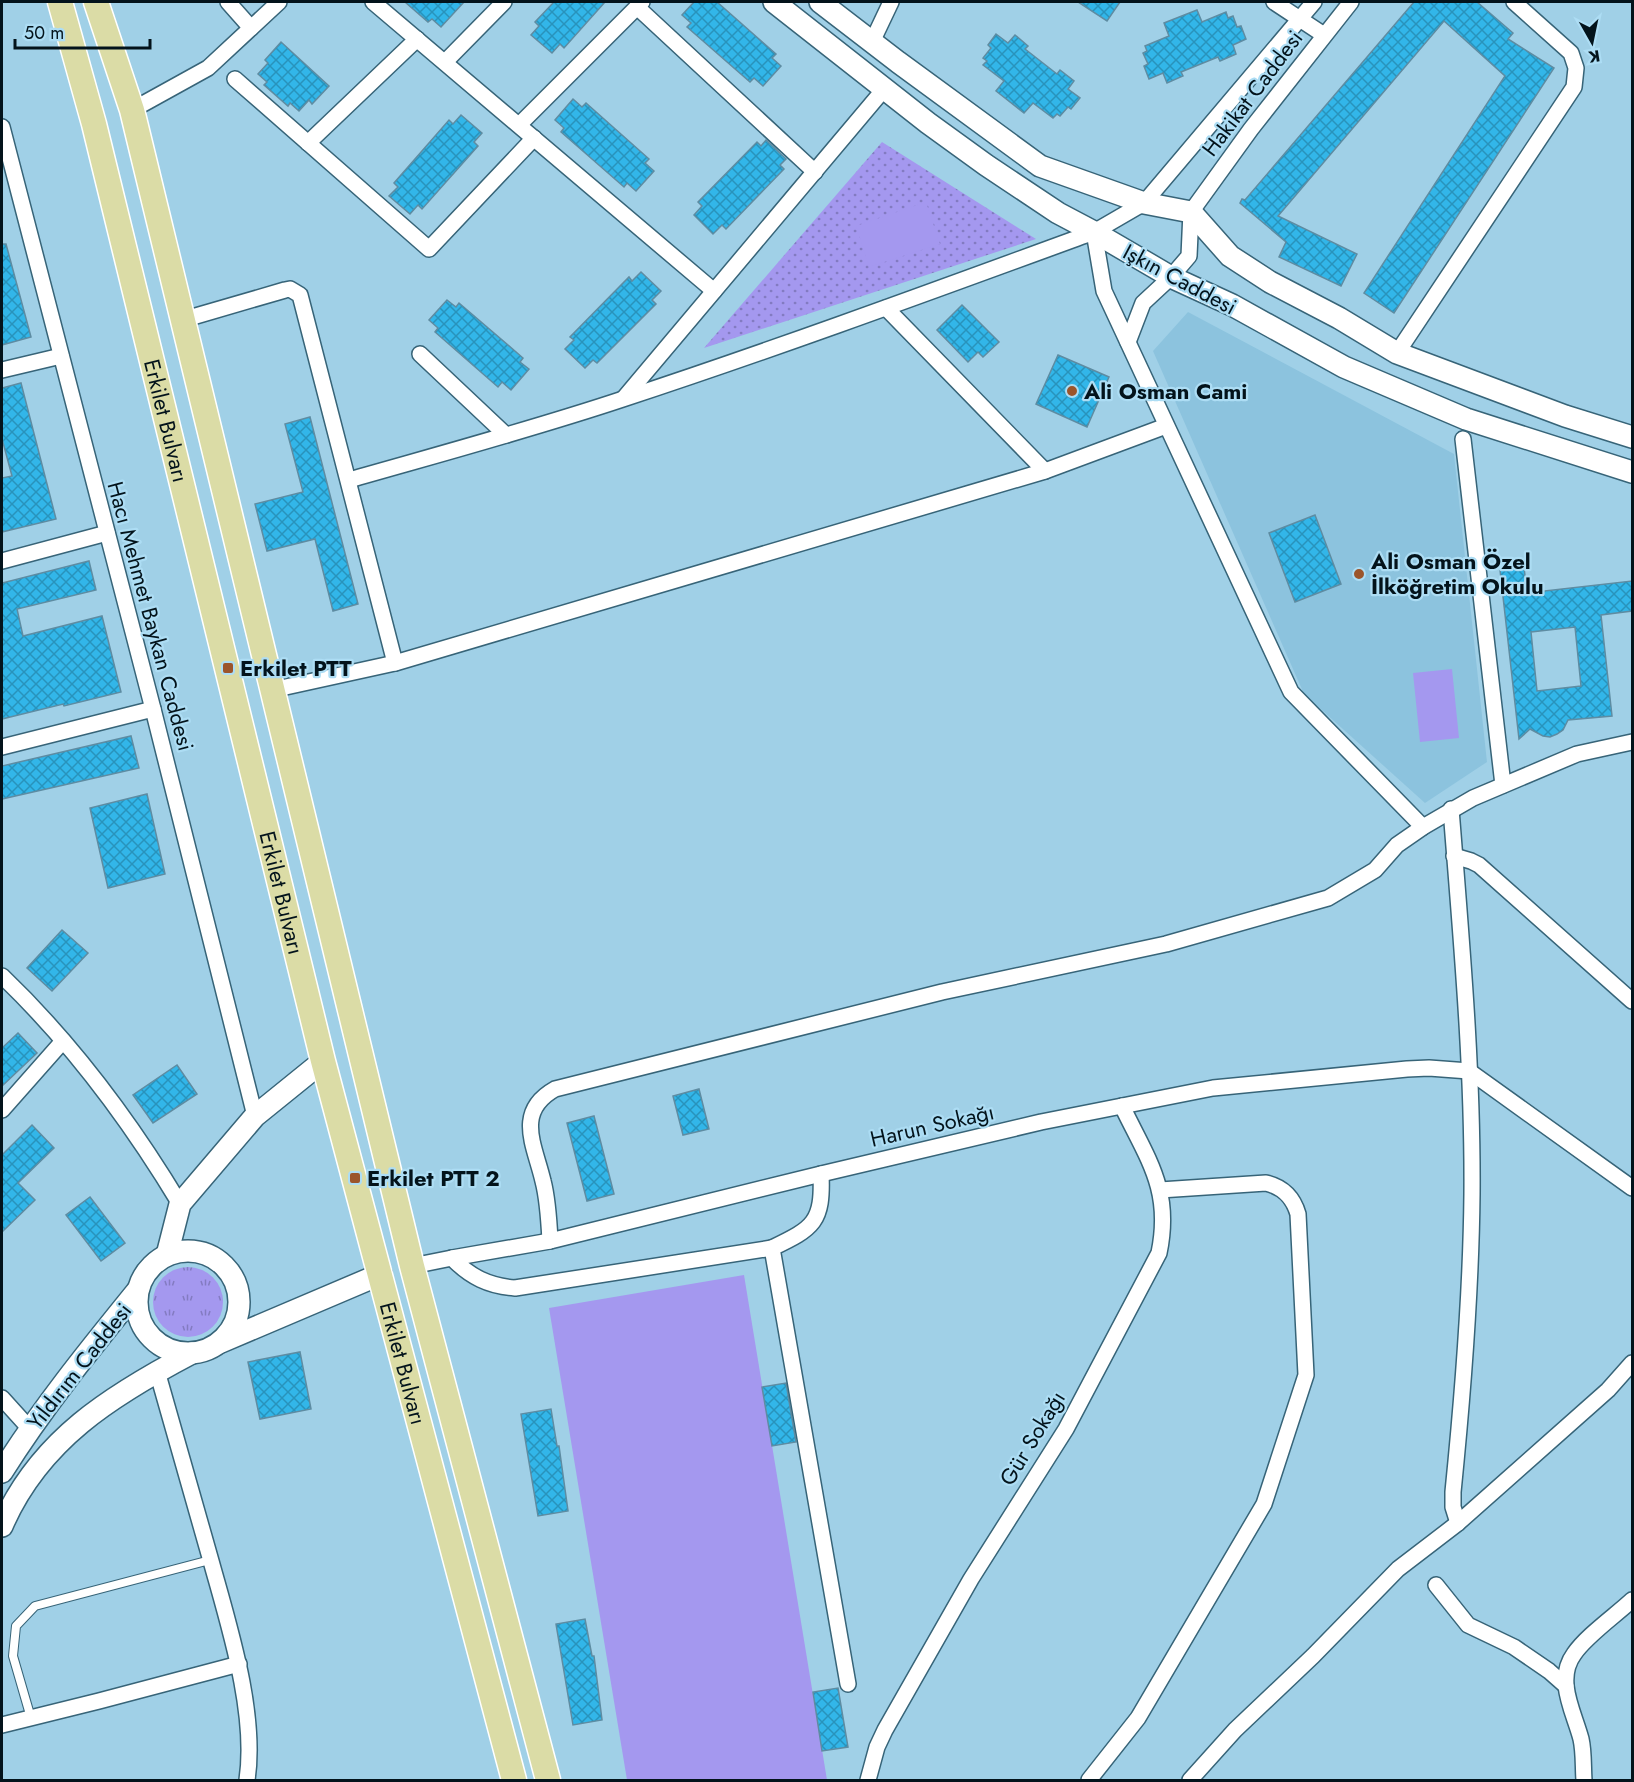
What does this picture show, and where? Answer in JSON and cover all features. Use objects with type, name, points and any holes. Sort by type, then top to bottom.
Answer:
[{"type":"main road","name":"Erkilet Bulvarı","points":[[60,2],[94,124],[323,1061],[514,1780]]},
{"type":"main road","name":"Erkilet Bulvarı","points":[[96,2],[132,110],[412,1266],[548,1780]]},
{"type":"main road","points":[[323,1061],[361,1050]]},
{"type":"main road","points":[[381,1274],[412,1266]]},
{"type":"street","points":[[228,2],[251,28]]},
{"type":"street","points":[[132,110],[208,68],[279,2]]},
{"type":"street","points":[[373,2],[714,291]]},
{"type":"street","points":[[445,62],[504,2]]},
{"type":"street","name":"Işkın Caddesi","points":[[774,2],[928,123],[1015,185],[1058,213],[1171,277],[1232,305],[1344,367],[1466,419],[1632,472]]},
{"type":"street","points":[[820,2],[1040,166],[1144,203],[1191,213],[1190,256],[1143,303],[1128,342]]},
{"type":"street","points":[[872,42],[891,2]]},
{"type":"street","points":[[1274,2],[1324,35]]},
{"type":"street","name":"Hakikat Caddesi","points":[[349,480],[623,399],[886,308],[1094,232],[1144,203],[1314,2]]},
{"type":"street","name":"Hakikat Caddesi","points":[[1191,213],[1251,129],[1351,2]]},
{"type":"street","points":[[1397,353],[1574,87],[1576,68],[1571,53],[1514,2]]},
{"type":"street","points":[[519,125],[640,4],[814,172]]},
{"type":"street","points":[[308,143],[417,39]]},
{"type":"street","points":[[235,79],[429,249],[534,138]]},
{"type":"street","points":[[623,399],[885,88]]},
{"type":"street","name":"Hacı Mehmet Baykan Caddesi","points":[[2,127],[153,709],[255,1116]]},
{"type":"street","name":"Işkın Caddesi","points":[[1191,213],[1230,256],[1270,282],[1339,318],[1397,353],[1565,416],[1632,437]]},
{"type":"street","points":[[1094,232],[1104,291],[1291,692],[1423,826]]},
{"type":"street","points":[[182,320],[285,290],[296,291],[300,295],[395,663]]},
{"type":"street","points":[[886,308],[1045,471]]},
{"type":"street","points":[[420,354],[506,435]]},
{"type":"street","points":[[2,370],[61,356]]},
{"type":"street","points":[[272,690],[395,663],[1045,471],[1166,426]]},
{"type":"street","points":[[1463,439],[1503,785]]},
{"type":"street","points":[[2,561],[107,533]]},
{"type":"street","points":[[2,747],[153,709]]},
{"type":"street","points":[[550,1241],[544,1184],[530,1130],[535,1107],[540,1100],[555,1089],[942,992],[1166,944],[1328,898],[1375,870],[1397,845],[1451,809],[1577,754],[1632,742]]},
{"type":"street","points":[[1451,809],[1468,1033],[1472,1193],[1464,1382],[1453,1499],[1458,1523]]},
{"type":"street","points":[[1454,856],[1479,865],[1632,1001]]},
{"type":"street","points":[[2,976],[63,1041],[117,1108],[180,1204]]},
{"type":"street","points":[[2,1110],[63,1041]]},
{"type":"street","points":[[167,1255],[180,1204],[255,1116],[323,1061]]},
{"type":"street","name":"Harun Sokağı","points":[[412,1266],[550,1241],[1041,1122],[1213,1088],[1407,1069],[1469,1071]]},
{"type":"street","points":[[1469,1071],[1632,1188]]},
{"type":"street","name":"Gür Sokağı","points":[[868,1780],[877,1747],[885,1730],[971,1579],[1066,1429],[1159,1253],[1164,1224],[1160,1190],[1147,1154],[1122,1106]]},
{"type":"street","points":[[452,1258],[471,1275],[483,1282],[515,1288],[772,1248],[801,1234],[812,1225],[821,1204],[821,1174]]},
{"type":"street","points":[[1089,1780],[1138,1718],[1264,1504],[1306,1375],[1298,1214],[1292,1200],[1280,1189],[1266,1183],[1160,1190]]},
{"type":"street","points":[[772,1248],[848,1684]]},
{"type":"street","points":[[218,1344],[232,1329],[239,1310],[238,1289],[232,1276],[219,1261],[207,1254],[187,1251],[167,1255],[155,1263],[146,1273],[137,1291],[136,1305],[139,1318],[149,1336],[160,1345],[172,1351],[192,1353],[206,1350],[381,1274]]},
{"type":"street","name":"Yıldırım Caddesi","points":[[2,1472],[70,1375],[137,1291]]},
{"type":"street","name":"Yıldırım Caddesi","points":[[2,1526],[24,1482],[53,1448],[97,1411],[157,1371],[192,1353]]},
{"type":"street","points":[[1190,1780],[1235,1730],[1313,1656],[1398,1569],[1458,1523],[1608,1390],[1632,1363]]},
{"type":"street","points":[[157,1371],[239,1664],[248,1728],[247,1780]]},
{"type":"street","points":[[2,1398],[30,1429]]},
{"type":"street","points":[[1436,1585],[1468,1625],[1514,1647],[1549,1671],[1566,1686]]},
{"type":"street","points":[[1584,1780],[1582,1741],[1566,1686],[1566,1670],[1574,1653],[1632,1600]]},
{"type":"street","points":[[2,1725],[239,1664]]},
{"type":"lane","points":[[31,1718],[13,1656],[16,1626],[35,1606],[210,1560]]},
{"type":"shaded area","name":"Ali Osman Özel İlköğretim Okulu","points":[[1188,312],[1454,454],[1487,762],[1425,803],[1304,694],[1153,351]]},
{"type":"green space","points":[[882,142],[1036,239],[704,348]]},
{"type":"green space","points":[[926,202],[940,244],[869,267],[856,226]]},
{"type":"green space","points":[[1452,669],[1459,738],[1420,742],[1413,673]]},
{"type":"green space","points":[[188,1267],[201,1270],[213,1277],[220,1289],[223,1302],[220,1315],[213,1327],[201,1334],[188,1337],[175,1334],[163,1327],[156,1315],[153,1302],[156,1289],[163,1277],[175,1270]]},
{"type":"green space","points":[[744,1275],[827,1780],[627,1780],[549,1308]]},
{"type":"building","points":[[405,2],[464,2],[441,27],[432,19],[428,22]]},
{"type":"building","points":[[554,2],[605,2],[564,48],[560,44],[552,53],[531,35],[539,26],[535,22]]},
{"type":"building","points":[[694,2],[717,2],[776,54],[772,58],[781,66],[763,86],[754,78],[750,82],[687,27],[691,23],[682,15]]},
{"type":"building","points":[[1078,2],[1120,2],[1107,21]]},
{"type":"building","points":[[1414,2],[1477,2],[1513,33],[1508,39],[1554,68],[1394,313],[1364,293],[1505,76],[1444,21],[1278,216],[1357,254],[1341,286],[1279,257],[1286,242],[1240,203],[1242,199],[1245,200]]},
{"type":"building","points":[[1197,10],[1202,22],[1226,12],[1228,18],[1233,16],[1237,27],[1241,26],[1246,39],[1233,45],[1236,54],[1220,61],[1218,57],[1181,72],[1183,76],[1167,83],[1163,73],[1149,79],[1144,66],[1148,64],[1143,53],[1147,51],[1145,46],[1169,36],[1164,23]]},
{"type":"building","points":[[996,34],[1008,43],[1015,35],[1028,46],[1025,49],[1057,74],[1060,70],[1074,81],[1068,89],[1080,98],[1071,109],[1068,107],[1060,116],[1057,114],[1053,118],[1033,103],[1024,113],[996,91],[1004,81],[983,65],[987,61],[983,58],[991,48],[988,45]]},
{"type":"building","points":[[281,42],[329,86],[312,104],[309,100],[299,111],[290,103],[288,106],[264,85],[267,82],[258,74],[268,63],[265,60]]},
{"type":"building","points":[[573,99],[582,107],[586,103],[649,159],[645,163],[654,171],[636,191],[627,183],[624,187],[561,132],[564,128],[555,120]]},
{"type":"building","points":[[461,115],[482,133],[474,142],[478,146],[422,209],[418,205],[410,214],[389,196],[398,187],[394,183],[449,120],[453,124]]},
{"type":"building","points":[[766,140],[786,159],[780,165],[784,169],[726,229],[722,225],[713,234],[694,215],[702,206],[698,202],[757,142],[761,146]]},
{"type":"building","points":[[2,244],[6,244],[31,337],[2,345]]},
{"type":"building","points":[[641,272],[661,291],[652,300],[656,304],[597,363],[593,360],[585,368],[565,349],[574,340],[570,337],[629,277],[632,281]]},
{"type":"building","points":[[447,300],[456,307],[459,303],[523,358],[520,362],[529,369],[511,390],[502,382],[498,387],[435,332],[438,328],[429,320]]},
{"type":"building","points":[[962,305],[999,342],[983,357],[978,352],[968,362],[937,330]]},
{"type":"building","name":"Ali Osman Cami","points":[[1058,355],[1109,377],[1087,427],[1036,404]]},
{"type":"building","points":[[21,383],[56,519],[2,532],[2,478],[12,476],[2,439],[2,388]]},
{"type":"building","points":[[310,417],[358,604],[333,611],[315,539],[267,551],[255,504],[303,492],[285,424]]},
{"type":"building","points":[[1315,515],[1341,584],[1295,602],[1269,533]]},
{"type":"building","points":[[89,561],[96,590],[17,609],[23,636],[102,616],[121,692],[2,719],[2,583]]},
{"type":"building","points":[[1524,567],[1527,593],[1632,581],[1632,611],[1601,615],[1612,716],[1568,720],[1563,730],[1550,737],[1530,729],[1519,739],[1500,570]],"holes":[[[1575,627],[1581,686],[1537,691],[1531,632]]]},
{"type":"building","points":[[131,736],[139,768],[2,799],[2,766]]},
{"type":"building","points":[[147,794],[165,874],[108,888],[90,808]]},
{"type":"building","points":[[62,930],[88,953],[52,991],[27,968]]},
{"type":"building","points":[[18,1033],[37,1053],[2,1086],[2,1048]]},
{"type":"building","points":[[177,1065],[197,1094],[153,1123],[133,1095]]},
{"type":"building","points":[[699,1089],[709,1129],[683,1135],[673,1096]]},
{"type":"building","points":[[594,1116],[614,1194],[587,1201],[567,1123]]},
{"type":"building","points":[[32,1125],[54,1148],[18,1183],[35,1200],[2,1232],[2,1155]]},
{"type":"building","points":[[90,1197],[125,1243],[101,1261],[66,1215]]},
{"type":"building","points":[[300,1352],[311,1409],[260,1419],[248,1362]]},
{"type":"building","points":[[786,1383],[796,1442],[772,1446],[762,1387]]},
{"type":"building","points":[[551,1409],[557,1446],[559,1446],[568,1511],[538,1516],[521,1414]]},
{"type":"building","points":[[585,1619],[592,1656],[594,1656],[602,1720],[573,1725],[556,1624]]},
{"type":"building","points":[[838,1688],[848,1747],[822,1751],[813,1692]]},
{"type":"place","name":"Ali Osman Cami","points":[[1072,391]]},
{"type":"place","name":"Ali Osman Özel İlköğretim Okulu","points":[[1359,574]]},
{"type":"place","name":"Erkilet PTT","points":[[228,668]]},
{"type":"place","name":"Erkilet PTT 2","points":[[355,1178]]}]
